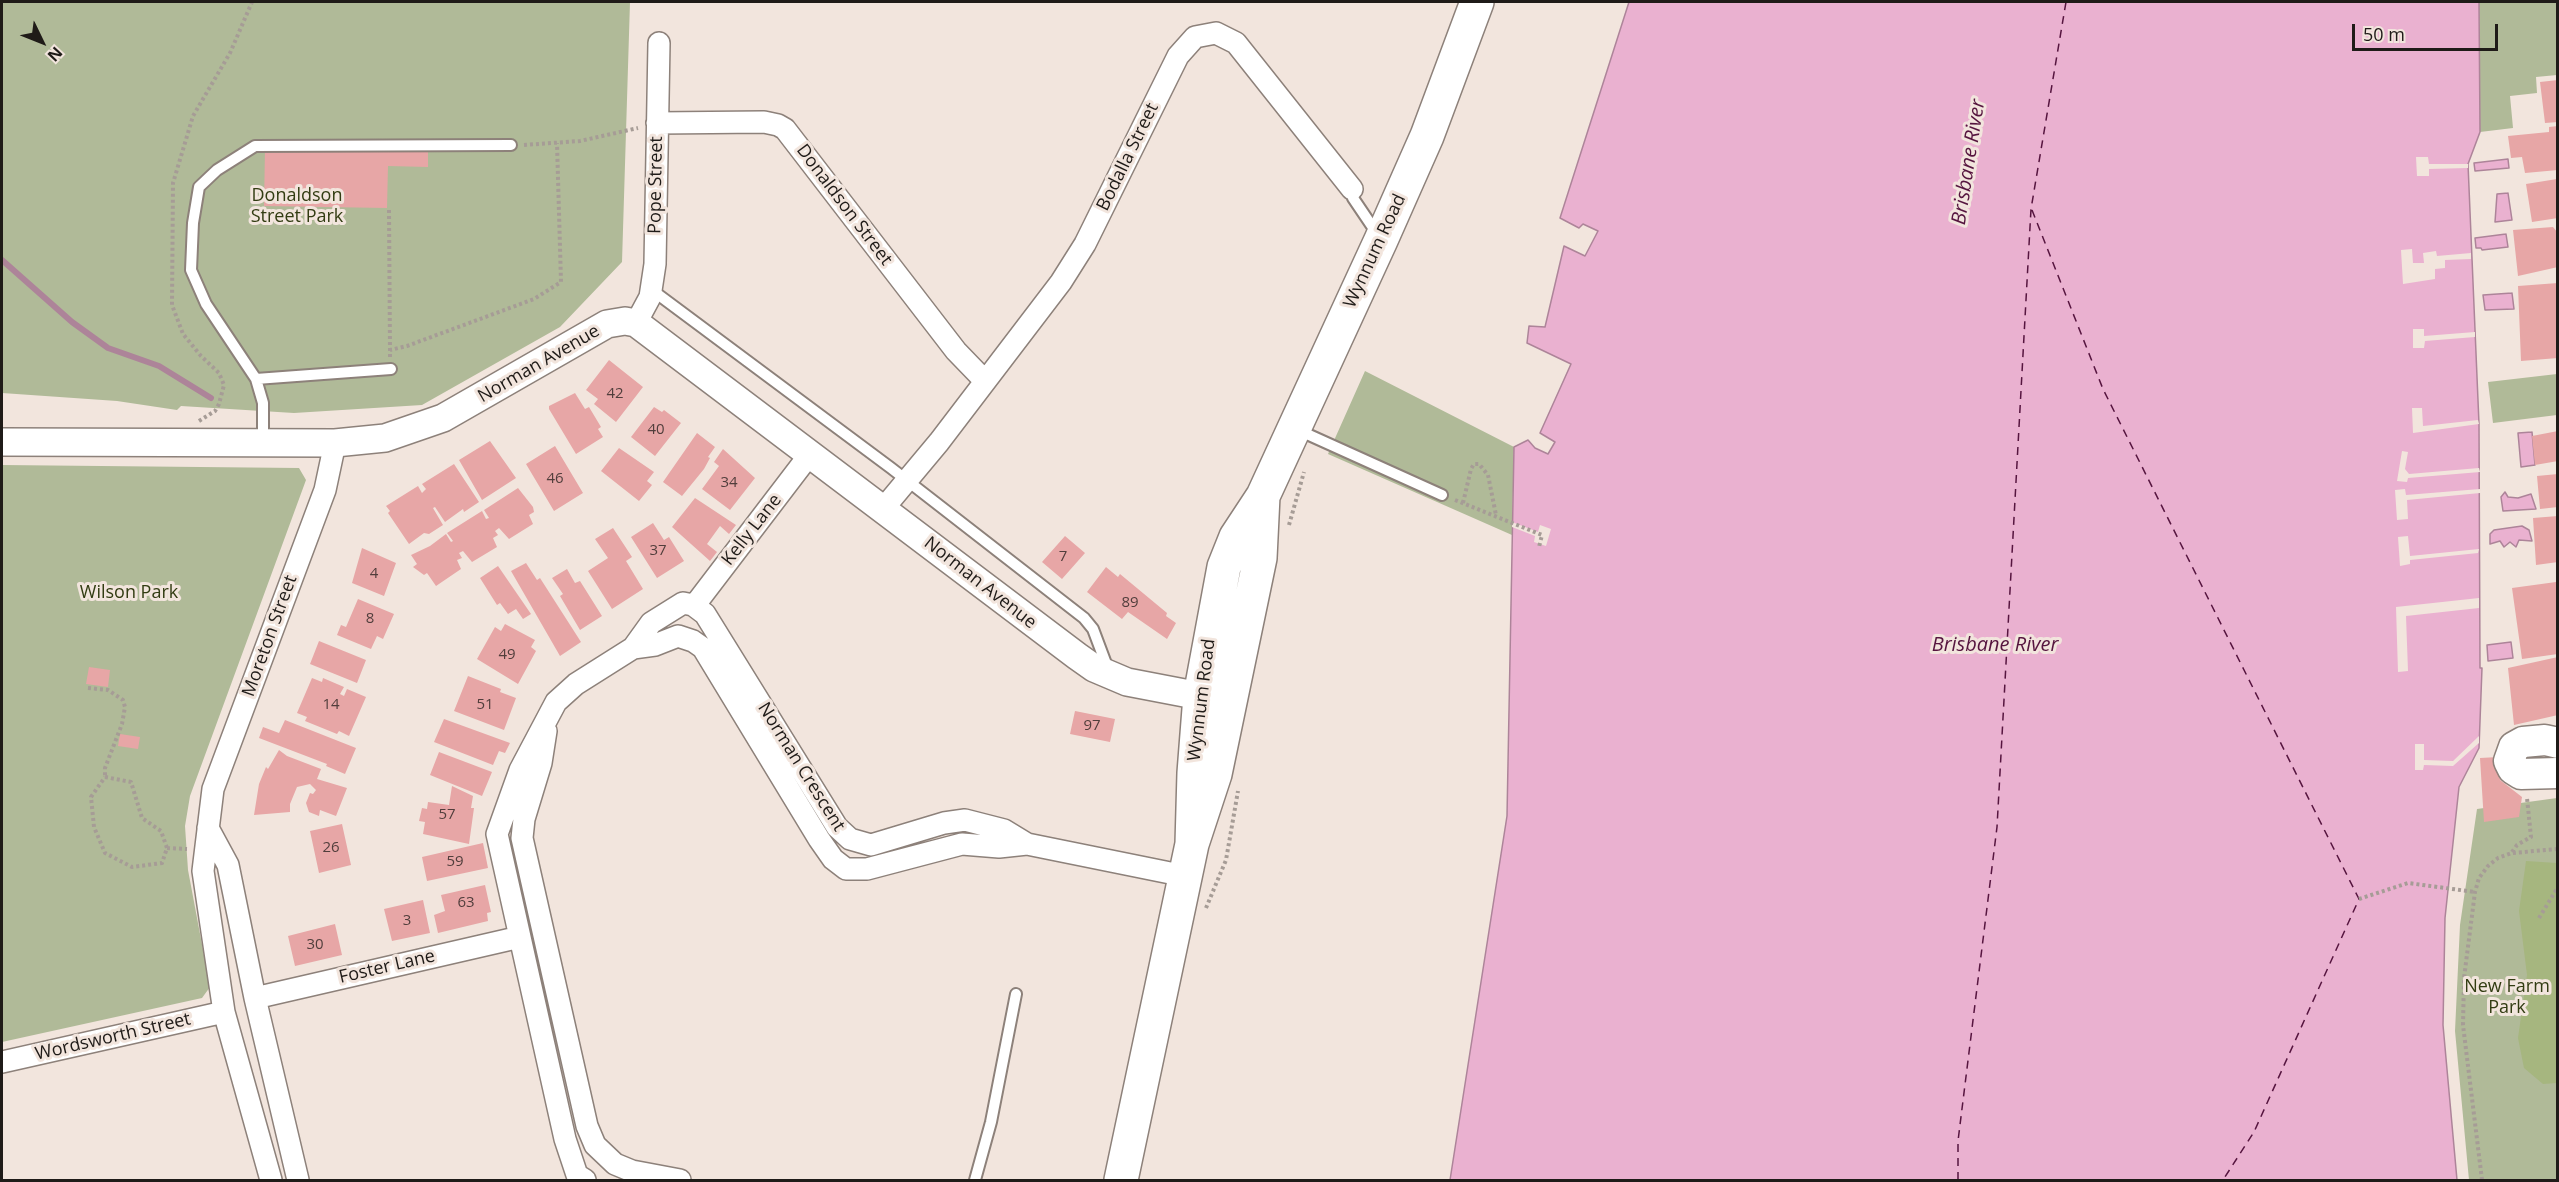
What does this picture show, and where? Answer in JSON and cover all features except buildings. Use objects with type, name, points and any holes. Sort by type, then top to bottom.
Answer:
[{"type":"main road","name":"Wynnum Road","points":[[1121,1180],[1192,844],[1193,785],[1215,699],[1260,558],[1263,496],[1304,433],[1381,240],[1427,135],[1477,2]]},
{"type":"main road","points":[[2558,743],[2545,740],[2523,742],[2514,747],[2510,761],[2513,769],[2521,774],[2558,773]]},
{"type":"street","name":"Bodalla Street","points":[[883,508],[908,481],[1072,265],[1178,56],[1195,37],[1216,33],[1236,43],[1352,189]]},
{"type":"street","name":"Pope Street","points":[[636,323],[652,290],[655,264],[659,43]]},
{"type":"street","name":"Donaldson Street","points":[[657,123],[754,122],[774,124],[785,129],[956,351],[985,381]]},
{"type":"street","name":"Norman Avenue","points":[[2,442],[335,443],[385,438],[423,427],[477,400],[593,331],[612,323],[636,323],[1077,657],[1110,676],[1144,687],[1215,699]]},
{"type":"street","name":"Moreton Street","points":[[271,1180],[224,1011],[203,871],[213,789],[325,490],[335,443]]},
{"type":"street","name":"Kelly Lane","points":[[694,606],[810,454]]},
{"type":"street","name":"Norman Crescent","points":[[585,1180],[577,1175],[565,1140],[497,834],[520,770],[555,702],[567,691],[633,648],[655,620],[682,603],[694,606],[715,628],[844,836],[860,844],[871,845],[944,823],[965,820],[1004,830],[1027,844]]},
{"type":"street","name":"Norman Crescent","points":[[633,648],[655,645],[678,636],[693,641],[703,648],[819,839],[833,859],[843,868],[867,869],[962,844],[999,847],[1027,844],[1185,876]]},
{"type":"street","name":"Norman Crescent","points":[[547,721],[541,763],[524,819],[522,838],[585,1121],[596,1145],[615,1164],[632,1171],[680,1180]]},
{"type":"street","points":[[208,828],[228,865],[255,998],[298,1180]]},
{"type":"street","name":"Foster Lane","points":[[255,998],[520,937]]},
{"type":"street","name":"Wordsworth Street","points":[[2,1062],[224,1011]]},
{"type":"lane","points":[[263,442],[263,403],[256,379],[231,346],[206,304],[191,270],[193,223],[199,187],[217,170],[255,146],[511,145]]},
{"type":"lane","name":"Bodalla Street","points":[[1352,189],[1353,198],[1381,240]]},
{"type":"lane","name":"Norman Avenue","points":[[652,290],[908,481],[1084,618],[1094,629],[1110,676]]},
{"type":"lane","points":[[256,379],[390,369]]},
{"type":"lane","points":[[1304,433],[1442,495]]},
{"type":"lane","points":[[975,1180],[991,1122],[1016,994]]},
{"type":"path","points":[[511,145],[579,141],[657,123]]},
{"type":"path","points":[[390,350],[534,299],[561,282],[557,143]]},
{"type":"path","points":[[389,210],[390,369]]},
{"type":"path","points":[[1287,530],[1304,433]]},
{"type":"path","points":[[1463,503],[1470,469],[1474,464],[1479,464],[1488,475],[1497,516]]},
{"type":"path","points":[[1442,495],[1542,535],[1539,547]]},
{"type":"path","points":[[88,688],[108,690],[123,700],[125,706],[122,724],[105,768],[105,777],[91,797],[94,827],[105,853],[132,867],[162,863],[167,848],[161,831],[142,818],[131,782],[105,777]]},
{"type":"path","points":[[2512,853],[2517,845],[2531,837],[2527,795]]},
{"type":"path","points":[[2482,1180],[2463,1025],[2464,978],[2475,892],[2479,878],[2488,866],[2512,853],[2558,849]]},
{"type":"path","points":[[2359,899],[2408,883],[2475,892]]},
{"type":"path","points":[[2539,918],[2558,887]]},
{"type":"green space","name":"Donaldson Street Park","points":[[2,2],[630,2],[622,262],[560,327],[422,405],[294,413],[181,406],[177,410],[117,401],[2,393]]},
{"type":"green space","points":[[2479,2],[2557,2],[2557,75],[2536,77],[2537,93],[2510,96],[2513,128],[2480,132]]},
{"type":"green space","points":[[1365,371],[1514,447],[1512,535],[1328,454]]},
{"type":"green space","points":[[2557,374],[2557,415],[2493,423],[2488,382]]},
{"type":"green space","name":"Wilson Park","points":[[2,465],[299,468],[306,480],[190,796],[185,826],[188,870],[210,987],[202,998],[2,1042]]},
{"type":"green space","name":"New Farm Park","points":[[2557,798],[2557,1180],[2469,1180],[2455,1031],[2460,925],[2477,809]]},
{"type":"green space","points":[[2526,861],[2557,863],[2557,1083],[2543,1084],[2524,1068],[2518,1038],[2527,975],[2519,911]]},
{"type":"water","name":"Brisbane River","points":[[1629,2],[2479,2],[2480,132],[2468,164],[2479,424],[2480,668],[2482,668],[2479,748],[2459,787],[2445,918],[2443,1025],[2457,1180],[1450,1180],[1507,816],[1514,447],[1528,440],[1535,448],[1548,454],[1555,442],[1540,433],[1571,364],[1527,343],[1529,326],[1545,327],[1564,246],[1585,256],[1598,231],[1583,224],[1579,228],[1560,218]]},
{"type":"water","points":[[2508,159],[2509,168],[2475,171],[2474,163]]},
{"type":"water","points":[[2508,193],[2512,220],[2495,222],[2497,194]]},
{"type":"water","points":[[2506,234],[2508,247],[2482,250],[2476,248],[2475,238]]},
{"type":"water","points":[[2512,293],[2514,309],[2485,310],[2483,295]]},
{"type":"water","points":[[2532,432],[2535,465],[2521,467],[2518,433]]},
{"type":"water","points":[[2505,492],[2508,497],[2518,498],[2531,494],[2536,509],[2503,511],[2501,497]]},
{"type":"water","points":[[2522,526],[2529,530],[2532,541],[2519,540],[2516,547],[2510,542],[2504,547],[2500,541],[2490,544],[2490,534],[2494,530]]},
{"type":"water","points":[[2511,642],[2513,658],[2488,661],[2487,645]]},
{"type":"pier","points":[[2416,157],[2428,157],[2429,164],[2468,164],[2468,168],[2429,169],[2429,176],[2417,176]]},
{"type":"pier","points":[[2412,249],[2413,263],[2424,263],[2423,253],[2436,251],[2437,256],[2471,253],[2471,259],[2445,260],[2445,268],[2435,269],[2435,279],[2403,284],[2401,250]]},
{"type":"pier","points":[[2413,329],[2424,329],[2424,336],[2475,332],[2475,337],[2425,341],[2424,348],[2413,348]]},
{"type":"pier","points":[[2412,408],[2422,408],[2423,426],[2478,420],[2479,424],[2413,433]]},
{"type":"pier","points":[[2402,451],[2408,452],[2405,469],[2409,474],[2479,468],[2480,472],[2408,478],[2407,482],[2397,481]]},
{"type":"pier","points":[[2405,489],[2406,495],[2480,489],[2480,493],[2407,500],[2408,519],[2397,520],[2395,490]]},
{"type":"pier","points":[[1512,522],[1538,532],[1540,525],[1551,529],[1546,546],[1534,542],[1535,536],[1512,527]]},
{"type":"pier","points":[[2408,536],[2410,556],[2479,549],[2478,553],[2410,560],[2410,564],[2400,566],[2398,537]]},
{"type":"pier","points":[[2479,598],[2479,608],[2406,616],[2408,671],[2398,672],[2396,607]]},
{"type":"pier","points":[[2479,736],[2479,743],[2453,766],[2424,765],[2423,770],[2415,770],[2415,744],[2424,744],[2424,760],[2453,761]]},
{"type":"waterway","points":[[2,260],[72,322],[108,348],[159,366],[211,398]]},
{"type":"ferry route","points":[[1958,1180],[1958,1141],[1997,827],[2031,209],[2066,2]]},
{"type":"ferry route","points":[[2032,210],[2103,389],[2359,899],[2254,1132],[2223,1180]]}]
